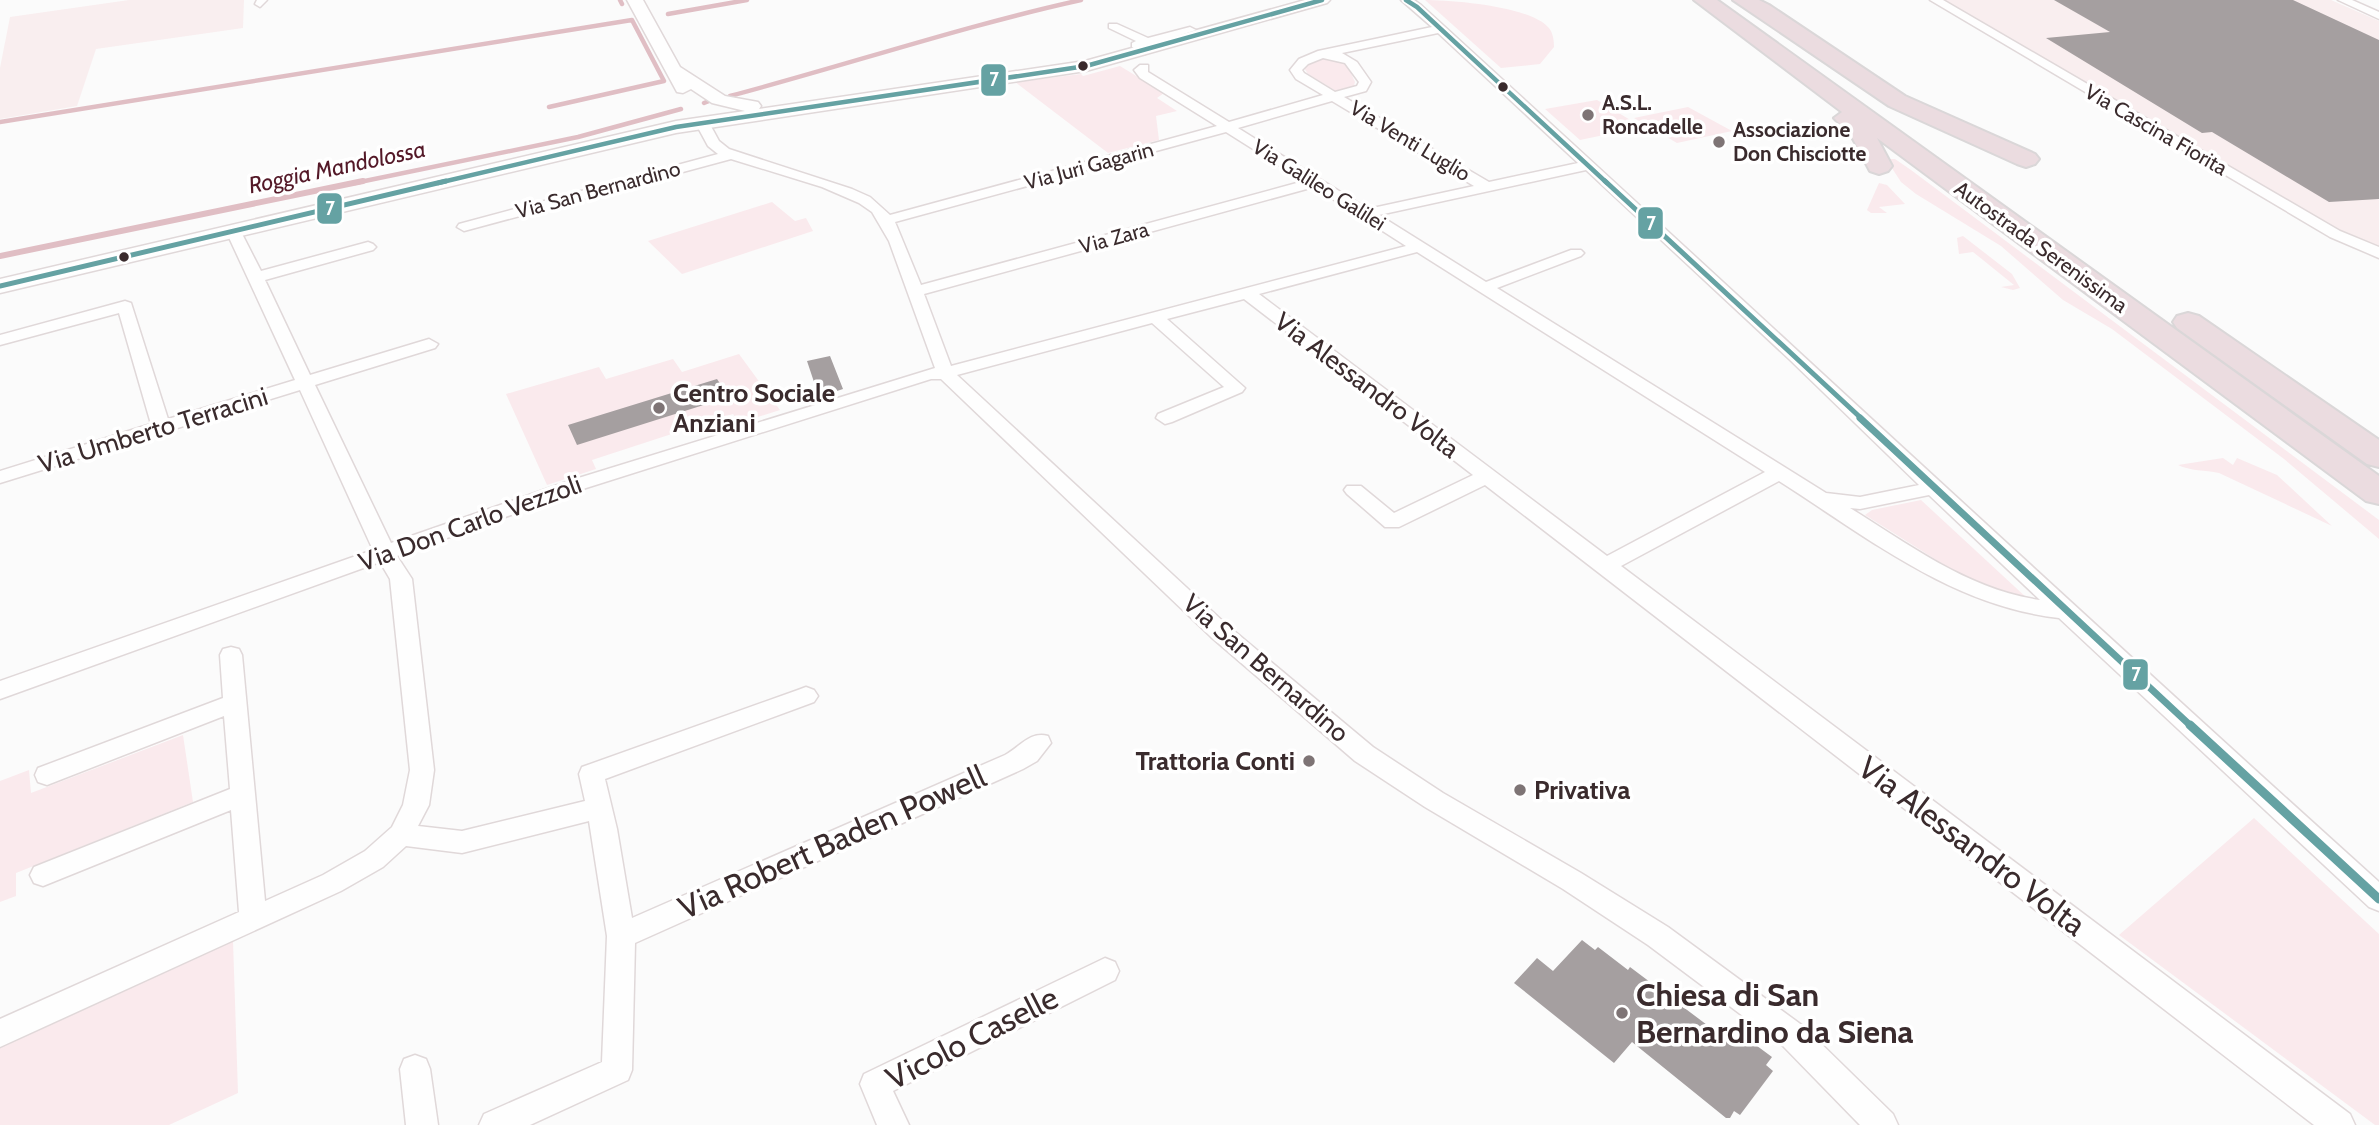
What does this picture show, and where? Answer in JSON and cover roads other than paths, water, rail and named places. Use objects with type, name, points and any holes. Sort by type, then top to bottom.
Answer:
[{"type":"highway","points":[[1696,0],[1708,14],[1861,131],[1879,166]]},
{"type":"highway","name":"Autostrada Serenissima","points":[[1704,0],[2379,493]]},
{"type":"highway","name":"Autostrada Serenissima","points":[[1731,0],[2379,456]]},
{"type":"highway","points":[[1743,0],[1762,9],[1897,101],[2026,159]]},
{"type":"street","points":[[635,0],[702,121]]},
{"type":"street","points":[[0,286],[702,121],[1059,70],[1143,53],[1322,0]]},
{"type":"street","name":"Via Cascina Fiorita","points":[[1935,0],[2335,234],[2379,253]]},
{"type":"street","points":[[2343,0],[2379,16]]},
{"type":"street","points":[[1412,2],[2379,899]]},
{"type":"street","points":[[1113,26],[1143,53]]},
{"type":"street","points":[[1322,54],[1440,29]]},
{"type":"street","points":[[1143,53],[1190,30]]},
{"type":"street","points":[[1322,54],[1348,59],[1349,53],[1356,46]]},
{"type":"street","name":"Via Galileo Galilei","points":[[1143,53],[1140,72],[1867,528],[1970,590],[2024,607],[2067,611]]},
{"type":"street","name":"Via Venti Luglio","points":[[1322,54],[1298,65],[1296,70],[1300,76],[1485,186]]},
{"type":"street","name":"Via Juri Gagarin","points":[[887,220],[950,206],[1363,88],[1365,82],[1348,59]]},
{"type":"street","points":[[675,71],[694,81],[716,100],[733,105],[843,101]]},
{"type":"street","name":"Via San Bernardino","points":[[702,121],[713,143],[731,155],[855,196],[875,207],[887,220],[897,241],[945,373],[1219,631],[1364,754],[1434,800],[1572,881],[1658,936],[1794,1036],[1882,1125]]},
{"type":"street","name":"Via San Bernardino","points":[[464,227],[731,155]]},
{"type":"street","name":"Via Venti Luglio","points":[[1364,214],[1588,165]]},
{"type":"street","name":"Via Zara","points":[[914,292],[1314,183]]},
{"type":"street","name":"Via Juri Gagarin","points":[[897,241],[906,232],[950,206]]},
{"type":"street","points":[[0,1033],[332,883],[374,859],[401,835],[416,805],[422,770],[401,579],[385,553],[234,231]]},
{"type":"street","points":[[256,277],[368,247]]},
{"type":"street","name":"Via Don Carlo Vezzoli","points":[[0,690],[629,468],[929,374],[945,373],[1419,247]]},
{"type":"street","points":[[1483,288],[1576,253]]},
{"type":"street","name":"Via Alessandro Volta","points":[[1248,294],[2339,1125]]},
{"type":"street","points":[[0,340],[125,306],[161,427]]},
{"type":"street","points":[[1156,318],[1236,388],[1164,418]]},
{"type":"street","name":"Via Umberto Terracini","points":[[0,477],[429,344]]},
{"type":"street","points":[[1604,566],[1779,473]]},
{"type":"street","name":"Via Alessandro Volta","points":[[1354,490],[1392,522],[1487,476]]},
{"type":"street","name":"Via Galileo Galilei","points":[[1809,492],[1841,502],[1860,503],[1933,488]]},
{"type":"street","points":[[1860,503],[1855,507],[1867,528]]},
{"type":"street","points":[[232,655],[253,919]]},
{"type":"street","points":[[495,1125],[617,1070],[621,936],[591,774],[806,696]]},
{"type":"street","points":[[47,775],[236,702]]},
{"type":"street","name":"Via Robert Baden Powell","points":[[621,936],[1014,762],[1028,754],[1039,743]]},
{"type":"street","points":[[43,875],[243,794]]},
{"type":"street","points":[[401,835],[462,842],[599,808]]},
{"type":"street","name":"Vicolo Caselle","points":[[893,1125],[875,1084],[1105,971]]},
{"type":"street","points":[[415,1069],[422,1125]]},
{"type":"waterway","points":[[620,0],[622,4]]},
{"type":"waterway","points":[[668,14],[747,0]]},
{"type":"waterway","name":"Roggia Mandolossa","points":[[730,96],[1081,0]]},
{"type":"waterway","points":[[0,122],[632,20],[664,81],[549,107]]},
{"type":"waterway","name":"Roggia Mandolossa","points":[[704,103],[709,101]]},
{"type":"waterway","name":"Roggia Mandolossa","points":[[355,183],[578,137],[681,109]]},
{"type":"waterway","name":"Roggia Mandolossa","points":[[0,256],[363,181]]},
{"type":"place","name":"A.S.L. Roncadelle","points":[[1588,115]]},
{"type":"place","name":"Associazione Don Chisciotte","points":[[1719,142]]},
{"type":"place","name":"Centro Sociale Anziani","points":[[659,408]]},
{"type":"place","name":"Trattoria Conti","points":[[1309,761]]},
{"type":"place","name":"Privativa","points":[[1520,790]]},
{"type":"place","name":"Chiesa di San Bernardino da Siena","points":[[1622,1013]]}]
